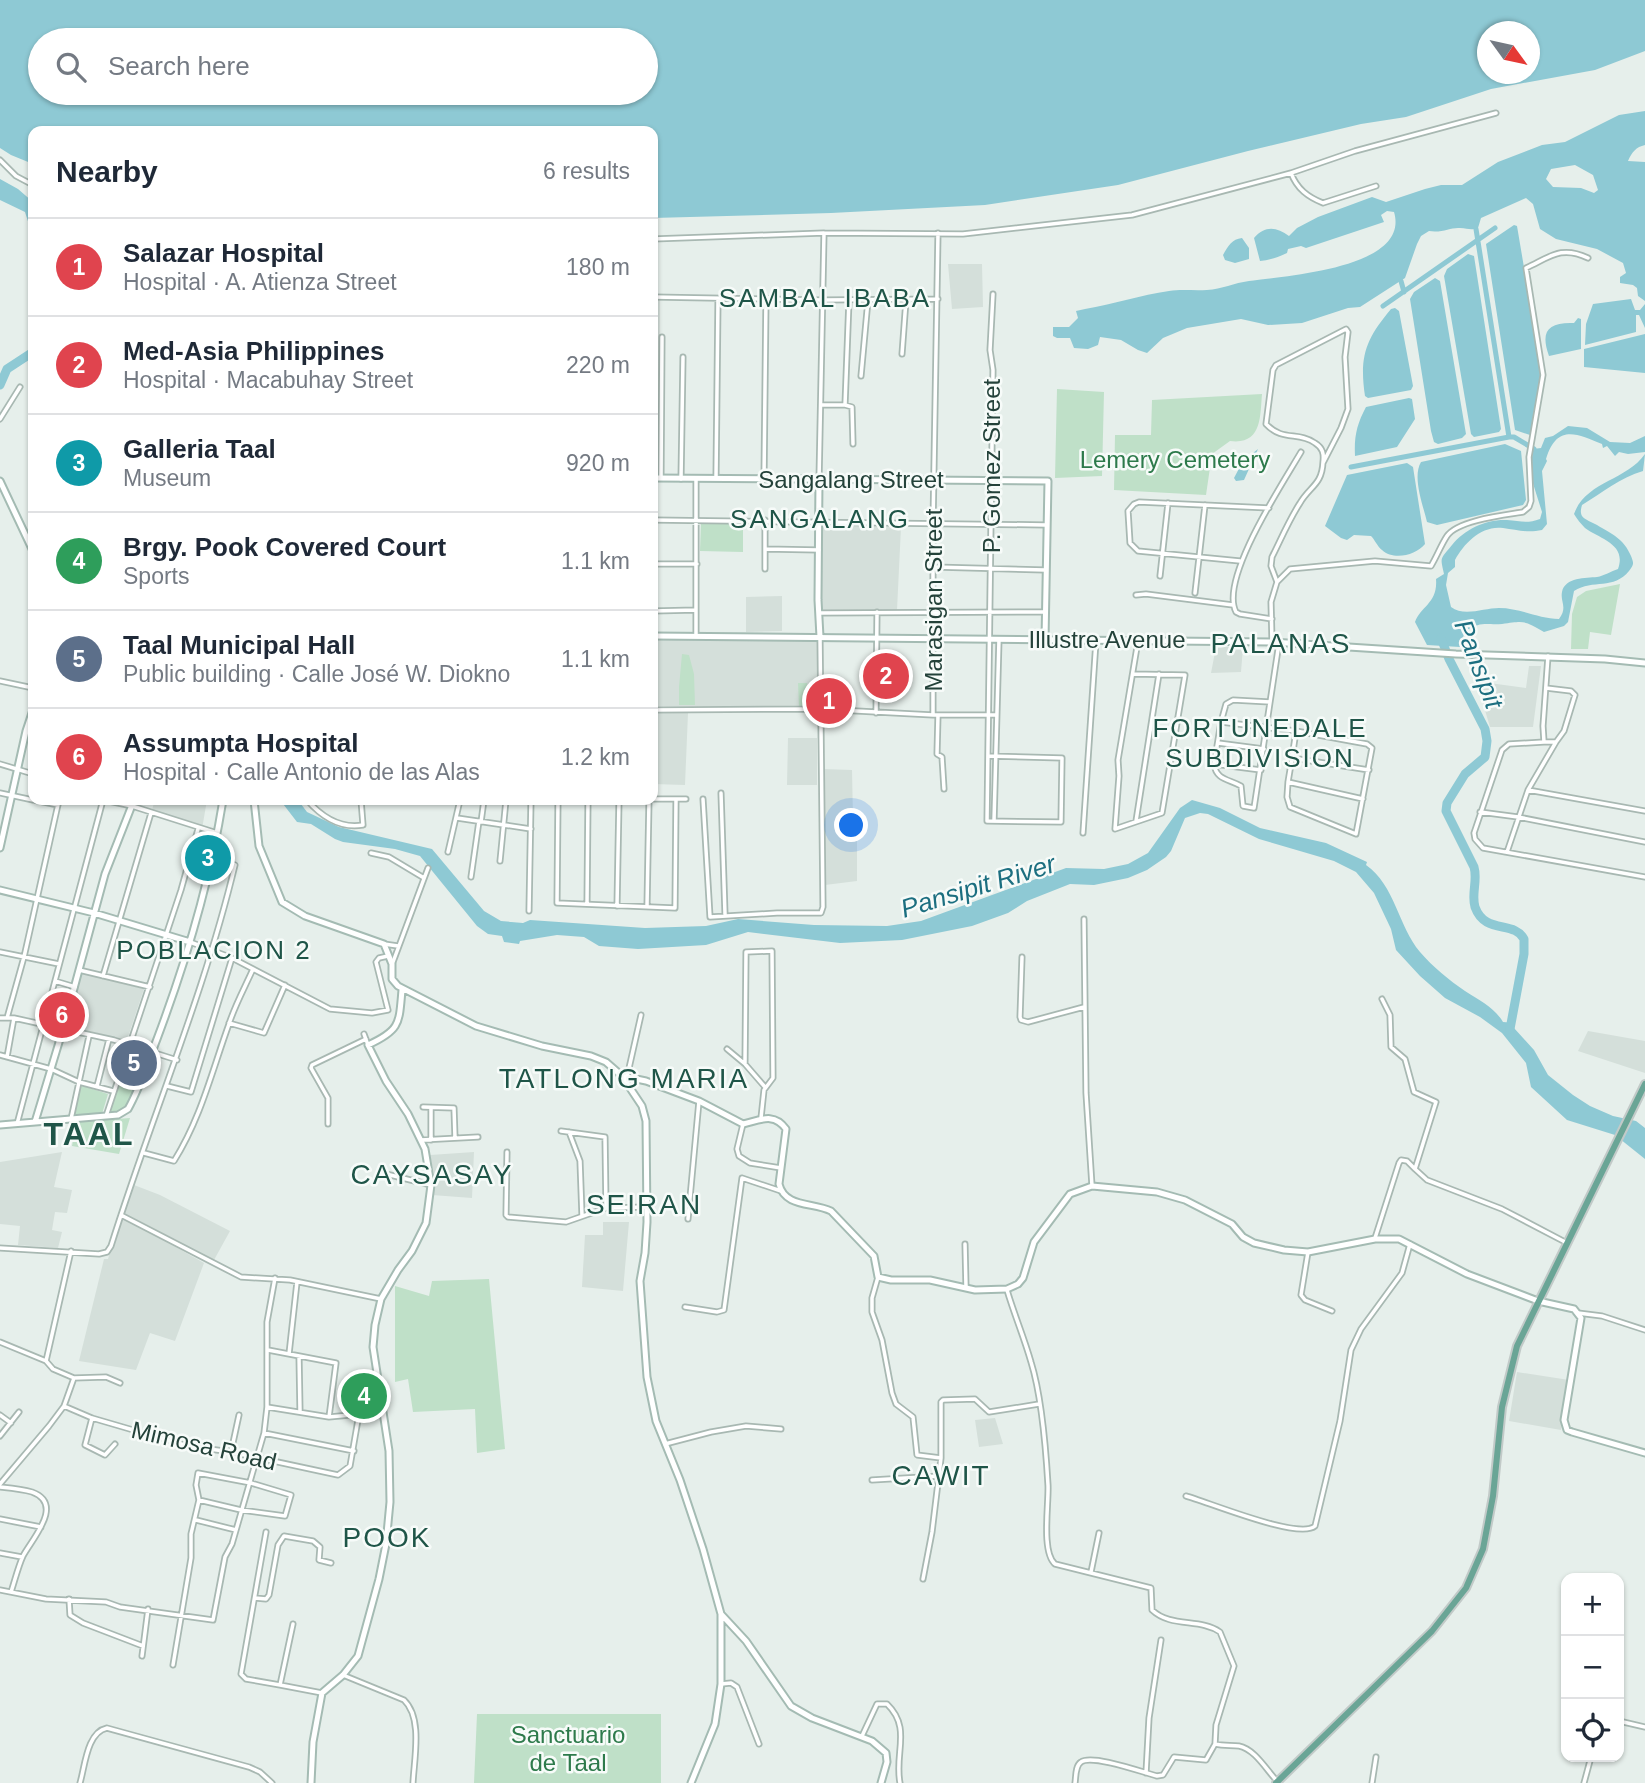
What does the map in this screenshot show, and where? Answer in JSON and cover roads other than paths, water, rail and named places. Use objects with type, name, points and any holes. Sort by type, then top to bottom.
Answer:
[{"type":"main road","points":[[1278,1783],[1432,1631],[1466,1588],[1477,1567],[1488,1531],[1506,1383],[1517,1346],[1644,1088]]},
{"type":"street","points":[[658,239],[824,233],[963,234],[1132,215],[1292,173],[1355,151],[1496,113]]},
{"type":"street","points":[[0,160],[16,176],[28,182]]},
{"type":"street","points":[[1292,173],[1306,195],[1323,203],[1376,186]]},
{"type":"street","points":[[704,799],[710,917],[821,913],[818,613],[824,233]]},
{"type":"street","name":"Marasigan Street","points":[[938,233],[933,611],[937,754],[942,757],[944,789]]},
{"type":"street","points":[[1272,642],[1271,602],[1277,582],[1290,569],[1375,561],[1431,566],[1453,529],[1523,512],[1529,507],[1529,457],[1543,375],[1526,268],[1556,253],[1569,251],[1588,258]]},
{"type":"street","name":"P. Gomez Street","points":[[993,294],[990,350],[993,368],[987,821],[994,821]]},
{"type":"street","points":[[658,297],[938,299]]},
{"type":"street","points":[[764,479],[766,298]]},
{"type":"street","points":[[716,480],[718,299]]},
{"type":"street","points":[[845,405],[849,300]]},
{"type":"street","points":[[862,376],[868,300]]},
{"type":"street","points":[[902,354],[906,300]]},
{"type":"street","points":[[1277,582],[1271,566],[1272,557],[1299,504],[1318,482],[1323,472],[1323,463],[1324,454],[1320,446],[1312,441],[1282,436],[1266,424],[1273,370],[1276,365],[1346,329],[1348,409],[1323,463]]},
{"type":"street","points":[[661,478],[662,337]]},
{"type":"street","points":[[681,479],[683,357]]},
{"type":"street","points":[[0,419],[20,387]]},
{"type":"street","points":[[821,405],[852,407],[853,444]]},
{"type":"street","points":[[1272,619],[1236,612],[1233,605],[1240,561],[1301,452]]},
{"type":"street","name":"Sangalang Street","points":[[661,478],[1048,481],[1046,525]]},
{"type":"street","points":[[696,480],[696,636]]},
{"type":"street","points":[[0,481],[28,540]]},
{"type":"street","points":[[1240,561],[1143,552],[1134,548],[1130,543],[1128,511],[1139,502],[1269,508]]},
{"type":"street","points":[[1160,576],[1168,503]]},
{"type":"street","points":[[1195,593],[1205,505]]},
{"type":"street","points":[[658,520],[1046,525],[1045,640]]},
{"type":"street","points":[[765,520],[765,569]]},
{"type":"street","points":[[765,550],[819,550]]},
{"type":"street","points":[[658,564],[697,564]]},
{"type":"street","points":[[934,567],[1045,570]]},
{"type":"street","points":[[1136,595],[1233,605]]},
{"type":"street","points":[[658,611],[696,610]]},
{"type":"street","points":[[876,713],[877,612]]},
{"type":"street","points":[[818,613],[1044,612]]},
{"type":"street","name":"Illustre Avenue","points":[[658,636],[1272,642],[1645,663]]},
{"type":"street","points":[[988,756],[995,757],[1062,758],[1061,822],[994,821],[995,757],[996,715],[999,639]]},
{"type":"street","points":[[1083,834],[1097,639]]},
{"type":"street","points":[[1133,674],[1185,675],[1162,813],[1115,829],[1118,760],[1138,641]]},
{"type":"street","points":[[1270,702],[1228,701],[1221,722],[1214,764],[1217,774],[1241,786],[1241,803],[1246,808],[1252,809],[1255,806],[1279,643]]},
{"type":"street","points":[[1545,742],[1543,726],[1548,656]]},
{"type":"street","points":[[1136,822],[1159,674]]},
{"type":"street","points":[[0,681],[28,687]]},
{"type":"street","points":[[1507,852],[1528,790],[1564,731],[1575,695],[1571,691],[1546,688]]},
{"type":"street","points":[[658,710],[819,709],[996,715]]},
{"type":"street","points":[[1221,722],[1296,731],[1367,744],[1372,748],[1356,834],[1290,807],[1287,797],[1288,782],[1296,731]]},
{"type":"street","points":[[0,848],[28,728]]},
{"type":"street","points":[[1556,742],[1504,746],[1474,833],[1478,844],[1483,848],[1645,877]]},
{"type":"street","points":[[1219,743],[1265,749]]},
{"type":"street","points":[[1292,758],[1368,770]]},
{"type":"street","points":[[0,764],[28,772]]},
{"type":"street","points":[[1214,764],[1261,770]]},
{"type":"street","points":[[1288,782],[1363,799]]},
{"type":"street","points":[[1528,790],[1645,811]]},
{"type":"street","points":[[0,793],[28,799]]},
{"type":"street","points":[[721,793],[725,915]]},
{"type":"street","points":[[558,805],[557,904],[675,908],[676,799]]},
{"type":"street","points":[[658,800],[686,799]]},
{"type":"street","points":[[7,1018],[24,957],[59,805]]},
{"type":"street","points":[[16,1124],[103,805]]},
{"type":"street","points":[[35,1122],[105,874],[132,805]]},
{"type":"street","points":[[137,805],[151,813],[217,833]]},
{"type":"street","points":[[0,1125],[122,1114],[128,1109],[152,1052],[190,942],[222,805]]},
{"type":"street","points":[[255,805],[259,846],[282,902],[305,916],[384,944],[398,946]]},
{"type":"street","points":[[312,805],[332,820],[353,827],[363,825],[361,805]]},
{"type":"street","points":[[448,852],[459,805]]},
{"type":"street","points":[[471,877],[483,805]]},
{"type":"street","points":[[500,861],[506,805]]},
{"type":"street","points":[[529,911],[531,805]]},
{"type":"street","points":[[587,904],[588,805]]},
{"type":"street","points":[[617,906],[620,805]]},
{"type":"street","points":[[647,907],[651,805]]},
{"type":"street","points":[[1480,812],[1645,842]]},
{"type":"street","points":[[103,976],[151,813]]},
{"type":"street","points":[[457,818],[531,829]]},
{"type":"street","points":[[106,1116],[195,847],[198,829]]},
{"type":"street","points":[[371,853],[389,857],[424,878]]},
{"type":"street","points":[[0,1248],[99,1254],[107,1252],[111,1246],[177,1060],[235,865],[212,857]]},
{"type":"street","points":[[392,964],[428,868]]},
{"type":"street","points":[[0,890],[166,933],[212,949],[330,1009],[372,1013],[388,1010],[376,962],[389,955]]},
{"type":"street","points":[[1084,919],[1086,1093],[1092,1186]]},
{"type":"street","points":[[384,944],[392,964],[393,979],[402,990],[476,1026],[606,1062],[624,1077],[642,1106],[646,1121],[646,1207],[645,1253],[640,1281],[647,1377],[656,1421],[699,1537],[721,1614],[721,1684],[715,1724],[691,1783]]},
{"type":"street","points":[[745,1065],[746,952],[772,951],[773,1078],[765,1087],[761,1118]]},
{"type":"street","points":[[0,952],[59,964]]},
{"type":"street","points":[[1023,957],[1021,1020],[1028,1022],[1084,1007]]},
{"type":"street","points":[[167,1086],[191,1092],[232,958]]},
{"type":"street","points":[[144,1153],[174,1161],[193,1128],[229,1023],[253,969]]},
{"type":"street","points":[[79,970],[150,987]]},
{"type":"street","points":[[55,981],[75,987]]},
{"type":"street","points":[[229,1023],[264,1033],[285,985]]},
{"type":"street","points":[[328,1124],[329,1102],[311,1068],[312,1065],[366,1039],[388,1036],[400,1021],[402,990]]},
{"type":"street","points":[[1382,999],[1390,1015],[1391,1046],[1405,1059],[1414,1092],[1436,1102],[1415,1169]]},
{"type":"street","points":[[624,1077],[640,1015]]},
{"type":"street","points":[[0,1018],[14,1018],[109,1039],[177,1060]]},
{"type":"street","points":[[6,1057],[14,1018]]},
{"type":"street","points":[[71,1119],[89,1035]]},
{"type":"street","points":[[97,1087],[109,1039]]},
{"type":"street","points":[[311,1783],[313,1742],[322,1693],[344,1675],[362,1646],[386,1544],[390,1502],[389,1451],[373,1348],[380,1299],[412,1251],[426,1223],[431,1185],[429,1165],[421,1140],[366,1039]]},
{"type":"street","points":[[727,1049],[765,1087]]},
{"type":"street","points":[[0,1055],[51,1069],[79,1082],[113,1091]]},
{"type":"street","points":[[624,1077],[646,1081],[699,1101],[743,1124],[761,1118],[777,1120],[786,1129],[779,1185],[781,1191]]},
{"type":"street","points":[[688,1219],[699,1101]]},
{"type":"street","points":[[423,1108],[454,1108],[455,1138]]},
{"type":"street","points":[[431,1108],[431,1140]]},
{"type":"street","points":[[743,1124],[737,1149],[739,1156],[750,1163],[781,1168]]},
{"type":"street","points":[[561,1131],[604,1137],[606,1208]]},
{"type":"street","points":[[569,1132],[580,1161],[582,1216]]},
{"type":"street","points":[[421,1140],[478,1137]]},
{"type":"street","points":[[507,1152],[508,1217],[566,1222],[606,1208],[646,1207]]},
{"type":"street","points":[[1375,1239],[1401,1160],[1407,1161],[1427,1180],[1502,1209],[1567,1243]]},
{"type":"street","points":[[386,1174],[431,1185]]},
{"type":"street","points":[[685,1307],[724,1310],[742,1178],[781,1191],[792,1201],[831,1211],[874,1256],[878,1278],[872,1298],[873,1312],[896,1404],[913,1417],[917,1455],[941,1458]]},
{"type":"street","points":[[878,1278],[930,1280],[975,1290],[1007,1289],[1018,1284],[1023,1278],[1034,1242],[1070,1194],[1092,1186],[1157,1192],[1185,1200],[1232,1224],[1243,1237],[1254,1243],[1308,1252],[1375,1239],[1399,1238],[1467,1274],[1538,1301],[1574,1309],[1581,1318],[1565,1426],[1572,1433],[1645,1453]]},
{"type":"street","points":[[121,1215],[241,1277],[297,1282],[380,1299]]},
{"type":"street","points":[[1185,1496],[1256,1520],[1303,1530],[1311,1530],[1315,1526],[1340,1421],[1351,1349],[1361,1329],[1402,1273],[1410,1242]]},
{"type":"street","points":[[965,1244],[966,1288]]},
{"type":"street","points":[[46,1361],[71,1251]]},
{"type":"street","points":[[1308,1252],[1301,1295],[1305,1300],[1332,1311]]},
{"type":"street","points":[[0,1590],[46,1599],[106,1602],[120,1607],[214,1620],[225,1557],[251,1483],[264,1433],[267,1407],[267,1322],[275,1279]]},
{"type":"street","points":[[289,1354],[297,1282]]},
{"type":"street","points":[[1007,1289],[1032,1364],[1039,1404],[1048,1486],[1047,1546],[1050,1560],[1055,1564],[1151,1588],[1152,1610],[1166,1620],[1216,1629],[1220,1632],[1234,1666],[1216,1724],[1215,1744],[1203,1761],[1174,1757],[1163,1775],[1097,1759],[1083,1760],[1077,1766],[1075,1783]]},
{"type":"street","points":[[1578,1313],[1602,1316],[1645,1330]]},
{"type":"street","points":[[0,1342],[46,1361],[52,1369],[74,1378],[106,1377],[120,1383]]},
{"type":"street","points":[[267,1350],[336,1363],[329,1417]]},
{"type":"street","points":[[299,1356],[300,1411]]},
{"type":"street","points":[[11,1592],[22,1557],[47,1517],[47,1508],[44,1500],[34,1493],[0,1485],[64,1406],[74,1378]]},
{"type":"street","points":[[923,1579],[939,1476],[940,1407],[943,1400],[975,1399],[989,1412],[1039,1404]]},
{"type":"street","name":"Mimosa Road","points":[[64,1406],[92,1418],[188,1446],[231,1452],[338,1475],[346,1471],[354,1451]]},
{"type":"street","points":[[267,1407],[329,1417],[382,1412]]},
{"type":"street","points":[[0,1436],[19,1412]]},
{"type":"street","points":[[231,1452],[239,1415]]},
{"type":"street","points":[[264,1433],[354,1451],[359,1415]]},
{"type":"street","points":[[0,1416],[11,1423]]},
{"type":"street","points":[[92,1418],[85,1445],[105,1455],[115,1444]]},
{"type":"street","points":[[665,1444],[746,1426],[781,1429]]},
{"type":"street","points":[[173,1665],[191,1558],[191,1534],[196,1520],[198,1473],[251,1483],[291,1495],[285,1516],[198,1500]]},
{"type":"street","points":[[872,1480],[939,1476]]},
{"type":"street","points":[[0,1519],[41,1527]]},
{"type":"street","points":[[196,1520],[236,1530]]},
{"type":"street","points":[[267,1532],[241,1674],[246,1679],[322,1693]]},
{"type":"street","points":[[1091,1573],[1099,1533]]},
{"type":"street","points":[[256,1598],[269,1597],[278,1545],[284,1536],[315,1542],[320,1547],[318,1559],[331,1563]]},
{"type":"street","points":[[0,1553],[22,1557]]},
{"type":"street","points":[[69,1599],[70,1615],[83,1623],[143,1646]]},
{"type":"street","points":[[142,1656],[148,1609]]},
{"type":"street","points":[[721,1614],[746,1641],[791,1706],[812,1718],[872,1741],[886,1753],[887,1762],[881,1783]]},
{"type":"street","points":[[281,1685],[293,1624]]},
{"type":"street","points":[[1146,1773],[1149,1718],[1161,1640]]},
{"type":"street","points":[[344,1675],[409,1704],[414,1718],[413,1783]]},
{"type":"street","points":[[721,1684],[731,1683],[737,1687],[759,1744]]},
{"type":"street","points":[[862,1737],[877,1704],[887,1704],[896,1713],[902,1732],[900,1783]]},
{"type":"street","points":[[1624,1722],[1645,1727]]},
{"type":"street","points":[[80,1783],[94,1736],[107,1728],[248,1766],[272,1783]]},
{"type":"street","points":[[1215,1744],[1239,1746],[1252,1753],[1278,1783]]},
{"type":"street","points":[[1372,1783],[1376,1757]]},
{"type":"street","points":[[1584,1783],[1590,1762]]},
{"type":"water","points":[[0,0],[1645,0],[1645,51],[1595,70],[1540,80],[1540,21],[1477,21],[1477,84],[1518,84],[1491,89],[1406,117],[1361,124],[1118,185],[985,205],[658,218],[658,126],[28,126],[28,162],[0,148]]},
{"type":"water","points":[[1645,111],[1645,145],[1635,150],[1628,161],[1645,162],[1645,301],[1638,296],[1637,288],[1633,285],[1620,283],[1620,277],[1626,273],[1623,263],[1597,249],[1556,239],[1540,229],[1533,204],[1526,198],[1481,218],[1478,228],[1429,231],[1421,236],[1405,278],[1360,307],[1348,308],[1302,323],[1268,325],[1241,319],[1187,328],[1163,338],[1147,353],[1121,340],[1100,337],[1098,345],[1088,349],[1074,348],[1070,338],[1053,336],[1053,327],[1069,327],[1078,318],[1076,311],[1174,290],[1212,289],[1314,272],[1364,258],[1383,246],[1394,231],[1394,212],[1387,211],[1381,215],[1384,222],[1306,248],[1301,246],[1288,249],[1287,253],[1267,260],[1260,261],[1254,238],[1267,229],[1289,236],[1297,228],[1318,217],[1372,197],[1386,202],[1441,185],[1462,185],[1498,162],[1542,145],[1565,142],[1619,115]],"holes":[[[1575,165],[1593,175],[1598,190],[1594,193],[1581,188],[1553,187],[1546,179],[1551,169]]]},
{"type":"water","points":[[0,179],[28,198],[28,221],[25,212],[0,200]]},
{"type":"water","points":[[1514,225],[1517,226],[1542,374],[1530,435],[1515,430],[1486,244]]},
{"type":"water","points":[[1242,238],[1249,248],[1249,259],[1235,263],[1225,260],[1223,255],[1229,246]]},
{"type":"water","points":[[1468,254],[1474,256],[1501,429],[1499,432],[1474,437],[1471,434],[1444,276],[1447,269]]},
{"type":"water","points":[[1435,278],[1440,281],[1466,434],[1462,438],[1438,444],[1434,442],[1431,431],[1410,299],[1414,292]]},
{"type":"water","points":[[1631,299],[1635,310],[1640,310],[1645,304],[1645,328],[1639,315],[1636,315],[1636,332],[1585,345],[1586,324],[1593,304]]},
{"type":"water","points":[[1395,308],[1399,311],[1413,386],[1411,390],[1368,398],[1365,396],[1363,382],[1366,349],[1382,320]]},
{"type":"water","points":[[1578,318],[1581,319],[1581,349],[1549,356],[1545,340],[1548,330],[1558,324],[1574,323]]},
{"type":"water","points":[[1645,334],[1645,373],[1584,367],[1584,349]]},
{"type":"water","points":[[1412,399],[1415,419],[1397,447],[1355,456],[1357,430],[1366,407]]},
{"type":"water","points":[[1568,426],[1587,428],[1610,442],[1630,443],[1645,436],[1645,452],[1619,452],[1615,456],[1607,446],[1603,448],[1602,444],[1584,437],[1569,434],[1556,440],[1542,471],[1547,524],[1542,530],[1495,528],[1474,536],[1455,560],[1455,567],[1448,573],[1446,585],[1451,607],[1468,612],[1507,608],[1559,619],[1563,608],[1562,592],[1567,583],[1618,569],[1620,561],[1615,548],[1585,528],[1574,514],[1587,495],[1628,470],[1645,454],[1643,471],[1612,486],[1582,505],[1581,510],[1585,519],[1621,541],[1631,556],[1632,567],[1623,577],[1610,583],[1588,585],[1574,591],[1568,622],[1564,626],[1544,632],[1524,622],[1484,624],[1465,631],[1460,647],[1427,645],[1415,622],[1432,599],[1436,579],[1444,574],[1443,556],[1463,534],[1476,526],[1499,520],[1527,522],[1540,519],[1542,512],[1530,474],[1533,449],[1541,448],[1545,438]]},
{"type":"water","points":[[1505,444],[1521,451],[1526,500],[1523,505],[1437,525],[1427,522],[1418,483],[1421,462]]},
{"type":"water","points":[[1258,449],[1244,480],[1236,481],[1234,478],[1243,461]]},
{"type":"water","points":[[1407,463],[1413,467],[1425,544],[1421,548],[1411,554],[1393,555],[1382,550],[1371,536],[1354,535],[1347,540],[1325,526],[1347,475]]},
{"type":"water","points":[[1192,800],[1220,808],[1260,828],[1326,843],[1367,862],[1366,865],[1384,883],[1406,930],[1425,958],[1453,982],[1491,1008],[1503,1022],[1515,1023],[1514,1028],[1534,1050],[1548,1075],[1573,1095],[1590,1106],[1613,1116],[1636,1121],[1645,1128],[1645,1159],[1615,1135],[1567,1120],[1531,1087],[1526,1063],[1502,1033],[1480,1017],[1445,998],[1396,950],[1391,929],[1374,893],[1356,872],[1334,861],[1259,839],[1208,814],[1200,813],[1185,818],[1171,851],[1147,870],[1128,878],[1094,885],[1070,884],[1027,901],[1008,913],[972,926],[902,940],[840,943],[748,932],[706,945],[638,949],[599,946],[584,937],[557,935],[520,941],[519,944],[504,942],[502,936],[488,934],[477,926],[420,856],[395,849],[343,842],[311,824],[297,822],[284,805],[302,805],[307,812],[339,827],[432,849],[484,911],[501,921],[523,923],[530,920],[645,928],[706,926],[738,919],[814,925],[887,926],[921,921],[1066,868],[1104,869],[1128,864],[1148,853],[1180,808]]},
{"type":"waterway","points":[[1383,306],[1495,228]]},
{"type":"waterway","points":[[1476,229],[1509,437]]},
{"type":"waterway","points":[[1401,281],[1404,292]]},
{"type":"waterway","points":[[0,385],[7,369],[28,355]]},
{"type":"waterway","points":[[1351,467],[1509,437],[1514,437],[1534,449]]},
{"type":"waterway","name":"Pansipit","points":[[1441,638],[1485,729],[1487,741],[1485,757],[1465,774],[1447,803],[1446,811],[1474,867],[1474,902],[1480,916],[1492,924],[1514,930],[1524,939],[1524,954],[1510,1029]]},
{"type":"place","name":"Med-Asia Philippines","points":[[886,676]]},
{"type":"place","name":"Salazar Hospital","points":[[829,701]]},
{"type":"place","name":"Galleria Taal","points":[[208,858]]},
{"type":"place","name":"Assumpta Hospital","points":[[62,1015]]},
{"type":"place","name":"Taal Municipal Hall","points":[[134,1063]]},
{"type":"place","name":"Brgy. Pook Covered Court","points":[[364,1396]]},
{"type":"district","name":"SAMBAL IBABA","points":[[825,298]]},
{"type":"district","name":"SANGALANG","points":[[820,519]]},
{"type":"district","name":"PALANAS","points":[[1281,643]]},
{"type":"district","name":"FORTUNEDALE SUBDIVISION","points":[[1260,743]]},
{"type":"district","name":"POBLACION 2","points":[[214,950]]},
{"type":"district","name":"TATLONG MARIA","points":[[624,1078]]},
{"type":"district","name":"TAAL","points":[[89,1134]]},
{"type":"district","name":"CAYSASAY","points":[[432,1174]]},
{"type":"district","name":"SEIRAN","points":[[644,1204]]},
{"type":"district","name":"CAWIT","points":[[941,1475]]},
{"type":"district","name":"POOK","points":[[387,1537]]},
{"type":"park label","name":"Lemery Cemetery","points":[[1175,460]]},
{"type":"park label","name":"Sanctuario de Taal","points":[[568,1749]]},
{"type":"water label","name":"Pansipit River","points":[[978,886]]}]
